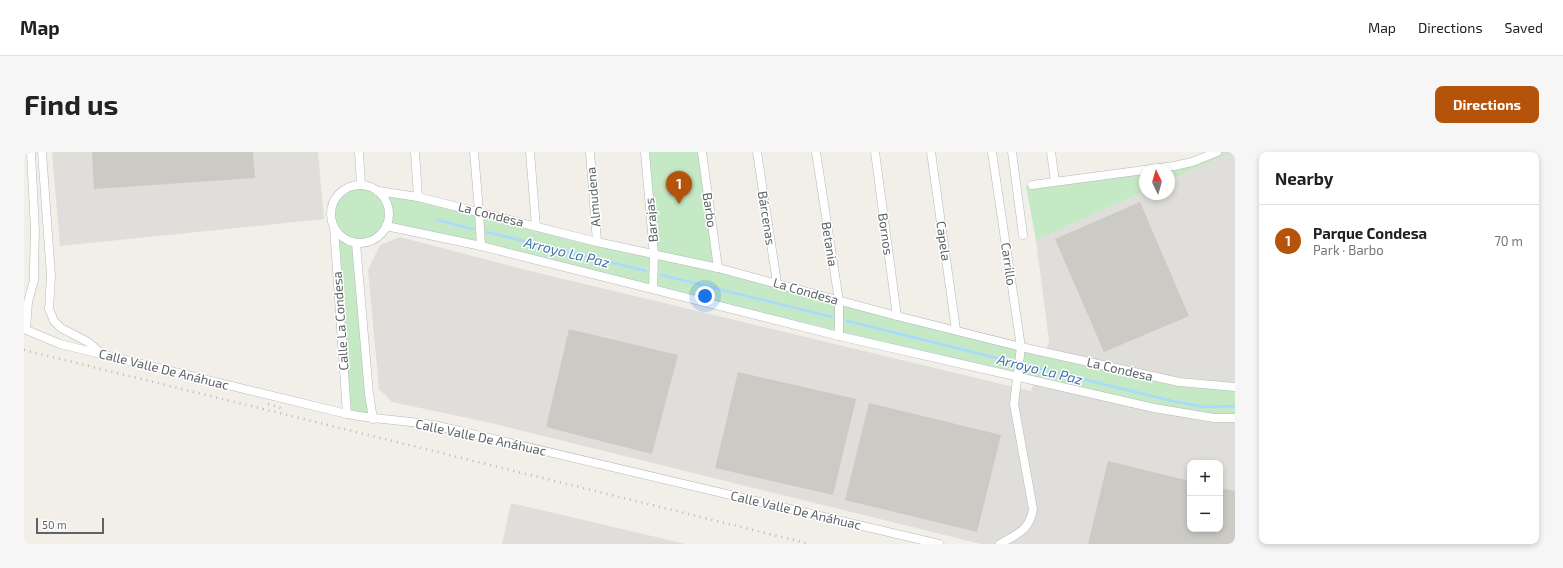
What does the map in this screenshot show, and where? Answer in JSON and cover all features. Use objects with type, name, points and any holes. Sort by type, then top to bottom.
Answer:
[{"type":"street","points":[[25,329],[26,305],[34,280],[35,259],[31,152]]},
{"type":"street","points":[[42,152],[52,276],[49,309],[54,320],[61,328],[88,342],[102,354]]},
{"type":"street","points":[[359,152],[361,185]]},
{"type":"street","points":[[415,152],[418,197]]},
{"type":"street","points":[[474,152],[481,246]]},
{"type":"street","points":[[530,152],[536,226]]},
{"type":"street","name":"Almudena","points":[[590,152],[597,242]]},
{"type":"street","name":"Barajas","points":[[645,152],[654,255],[654,289]]},
{"type":"street","name":"Barbo","points":[[702,152],[718,268]]},
{"type":"street","name":"Bárcenas","points":[[758,152],[777,283]]},
{"type":"street","name":"Betania","points":[[816,152],[839,301],[839,336]]},
{"type":"street","name":"Bornos","points":[[875,152],[897,316]]},
{"type":"street","name":"Capela","points":[[931,152],[956,330]]},
{"type":"street","name":"Carrillo","points":[[992,152],[1021,349],[1014,404],[1033,509],[1032,518],[1027,526],[1021,532],[1000,544]]},
{"type":"street","points":[[1012,152],[1023,235]]},
{"type":"street","points":[[1051,152],[1055,181]]},
{"type":"street","points":[[1032,185],[1174,166],[1203,155],[1217,152]]},
{"type":"street","points":[[361,185],[378,191],[384,198],[388,207],[388,217],[386,226],[378,236],[368,242],[356,242],[347,240],[339,234],[331,219],[331,210],[336,198],[345,189],[352,186],[361,185]]},
{"type":"street","name":"La Condesa","points":[[378,191],[418,197],[479,211],[597,242],[718,268],[839,301],[956,330],[1021,349],[1179,382],[1235,387]]},
{"type":"street","points":[[386,226],[481,246],[839,336],[1018,374],[1161,409],[1214,418],[1235,418]]},
{"type":"street","name":"Calle La Condesa","points":[[334,227],[347,414]]},
{"type":"street","name":"Calle La Condesa","points":[[356,242],[369,394],[373,419]]},
{"type":"street","name":"Calle Valle De Anáhuac","points":[[25,329],[60,344],[347,414],[373,419],[438,426],[938,544]]},
{"type":"shaded area","points":[[52,152],[318,152],[324,219],[60,246]]},
{"type":"shaded area","points":[[1235,152],[1235,544],[981,544],[491,423],[392,402],[379,389],[368,270],[380,245],[400,237],[526,270],[1031,391],[1049,342],[1036,240],[1139,194],[1139,200],[1175,200],[1175,177]]},
{"type":"shaded area","points":[[511,503],[686,544],[502,544]]},
{"type":"green space","points":[[645,152],[702,152],[718,268],[1179,382],[1235,387],[1235,418],[1188,414],[386,226],[373,238],[356,243],[373,419],[347,414],[332,216],[332,206],[341,192],[358,186],[368,187],[378,191],[653,255]]},
{"type":"green space","points":[[1217,152],[1232,152],[1175,177],[1175,166]]},
{"type":"green space","points":[[1139,171],[1139,194],[1036,240],[1026,186]]},
{"type":"building","points":[[92,152],[253,152],[255,178],[94,189]]},
{"type":"building","points":[[1140,202],[1189,316],[1104,352],[1055,239]]},
{"type":"building","points":[[569,329],[678,355],[652,454],[546,427]]},
{"type":"building","points":[[738,372],[856,399],[833,495],[715,468]]},
{"type":"building","points":[[869,403],[1001,435],[977,532],[845,500]]},
{"type":"building","points":[[1108,461],[1187,480],[1187,532],[1223,532],[1223,489],[1235,491],[1235,544],[1088,544]]},
{"type":"waterway","name":"Arroyo La Paz","points":[[437,220],[473,229]]},
{"type":"waterway","name":"Arroyo La Paz","points":[[487,232],[646,271]]},
{"type":"waterway","name":"Arroyo La Paz","points":[[661,275],[832,317]]},
{"type":"waterway","name":"Arroyo La Paz","points":[[847,321],[1172,401],[1205,407],[1235,406]]},
{"type":"railway","points":[[24,350],[810,544]]},
{"type":"railway","points":[[268,404],[284,409]]},
{"type":"place","name":"Parque Condesa","points":[[679,204]]}]
